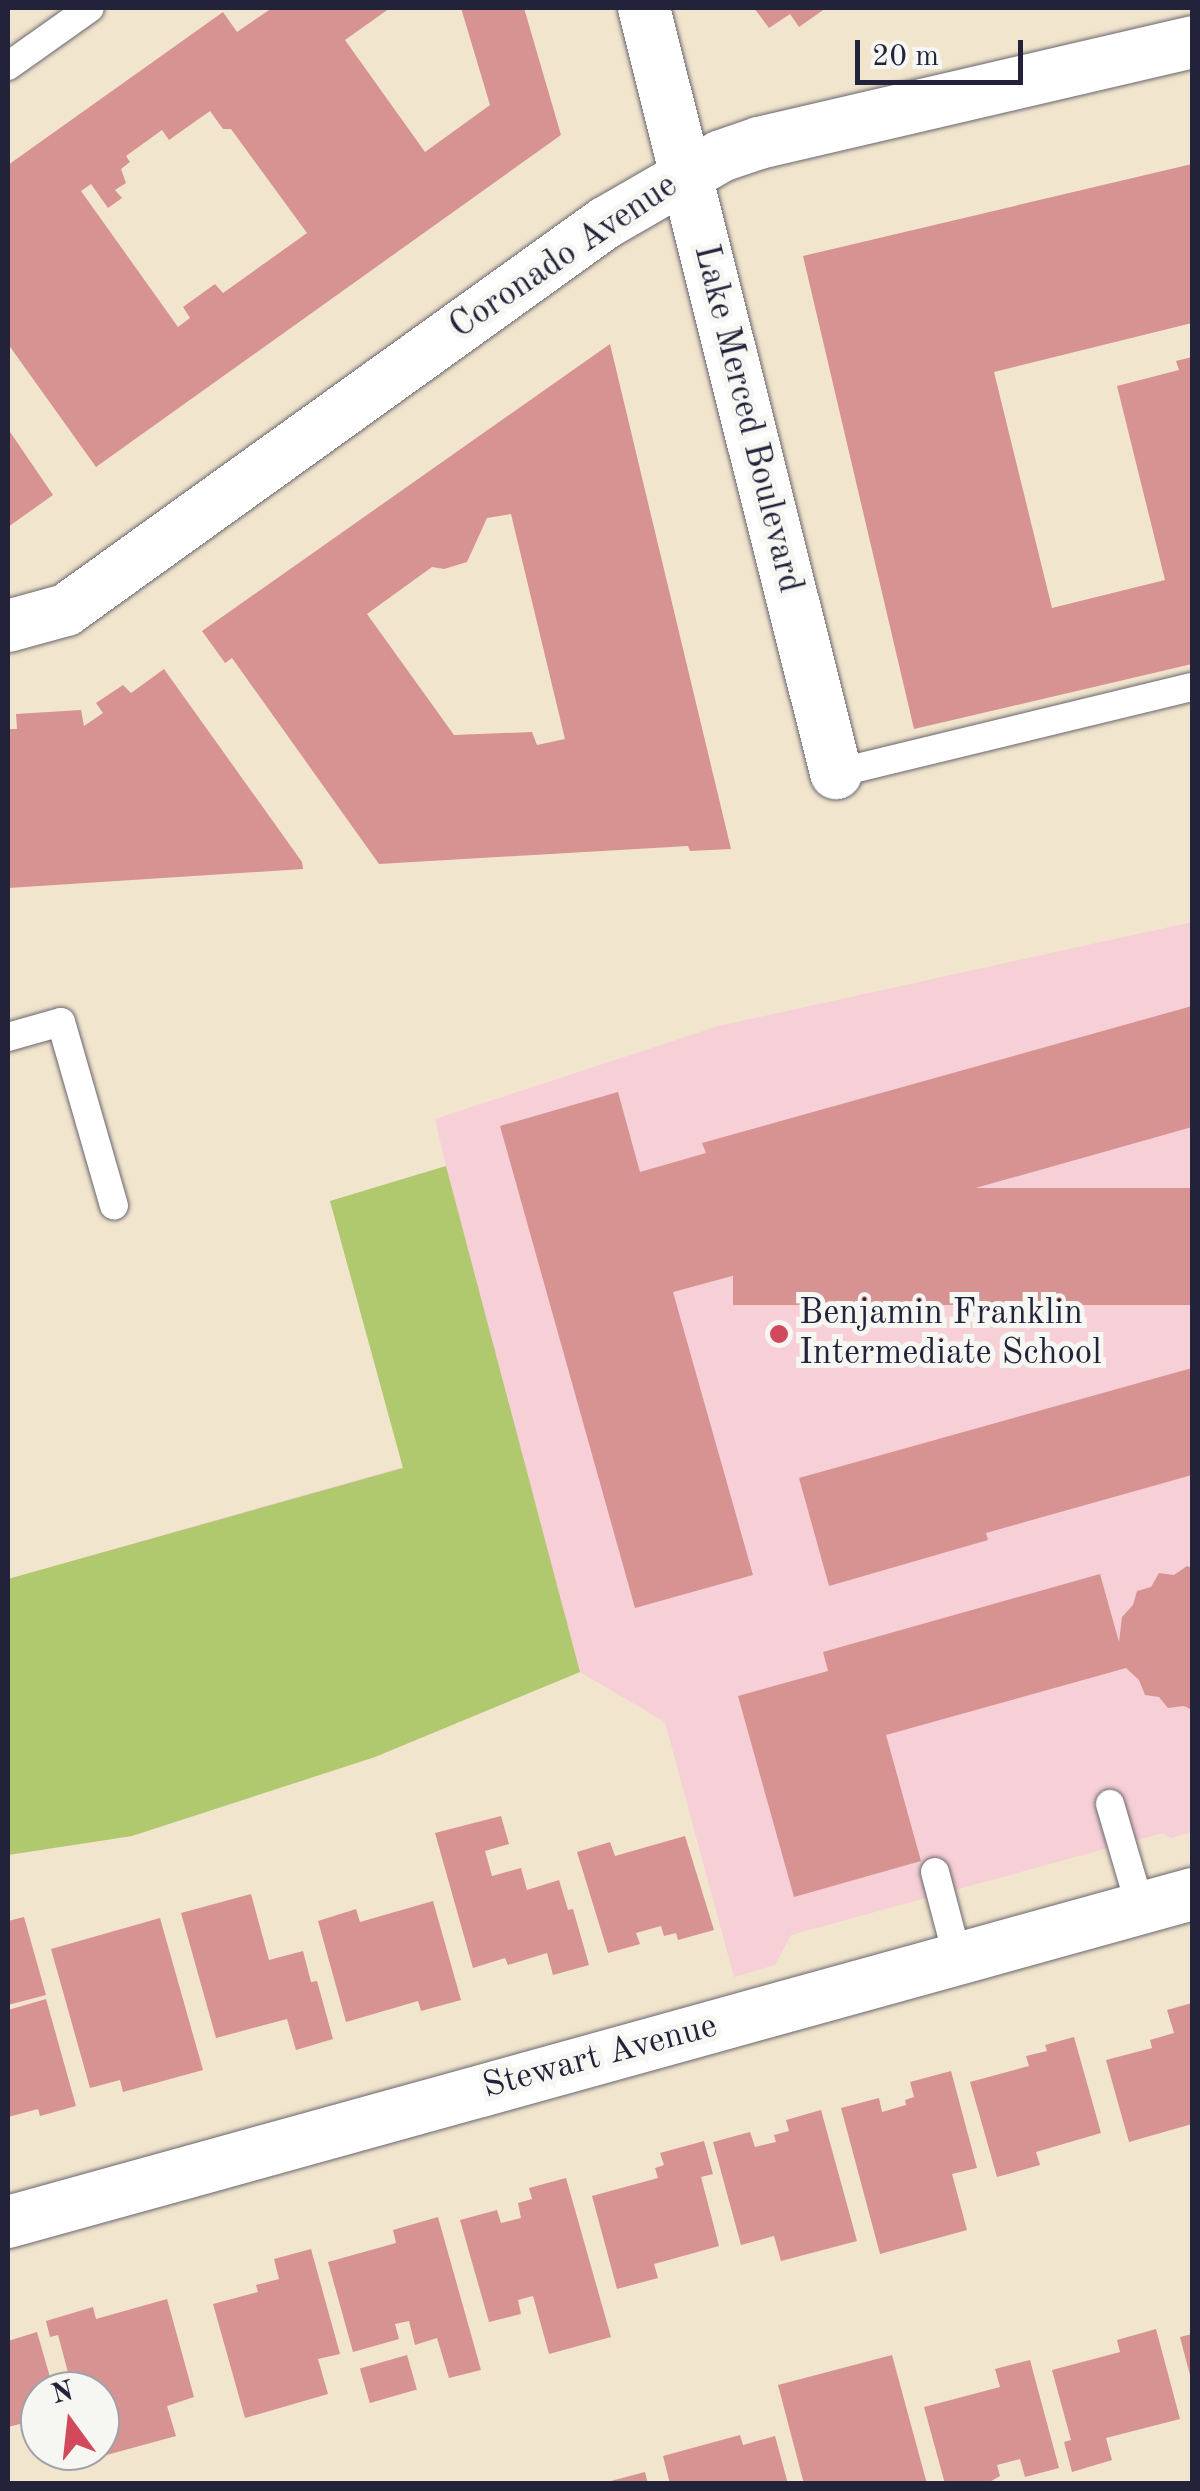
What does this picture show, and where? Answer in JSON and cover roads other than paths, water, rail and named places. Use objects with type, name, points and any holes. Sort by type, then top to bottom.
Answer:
[{"type":"street","name":"Lake Merced Boulevard","points":[[644,8],[682,176],[715,279],[836,772]]},
{"type":"street","name":"Coronado Avenue","points":[[8,626],[66,610],[605,222],[682,176],[759,143],[1192,42]]},
{"type":"street","name":"Stewart Avenue","points":[[8,2222],[1192,1894]]},
{"type":"lane","points":[[8,66],[90,8]]},
{"type":"lane","points":[[836,772],[1192,687]]},
{"type":"lane","points":[[8,1037],[60,1022],[114,1206]]},
{"type":"lane","points":[[1110,1804],[1141,1908]]},
{"type":"lane","points":[[935,1872],[958,1958]]},
{"type":"place","name":"Benjamin Franklin Intermediate School","points":[[779,1334]]}]
